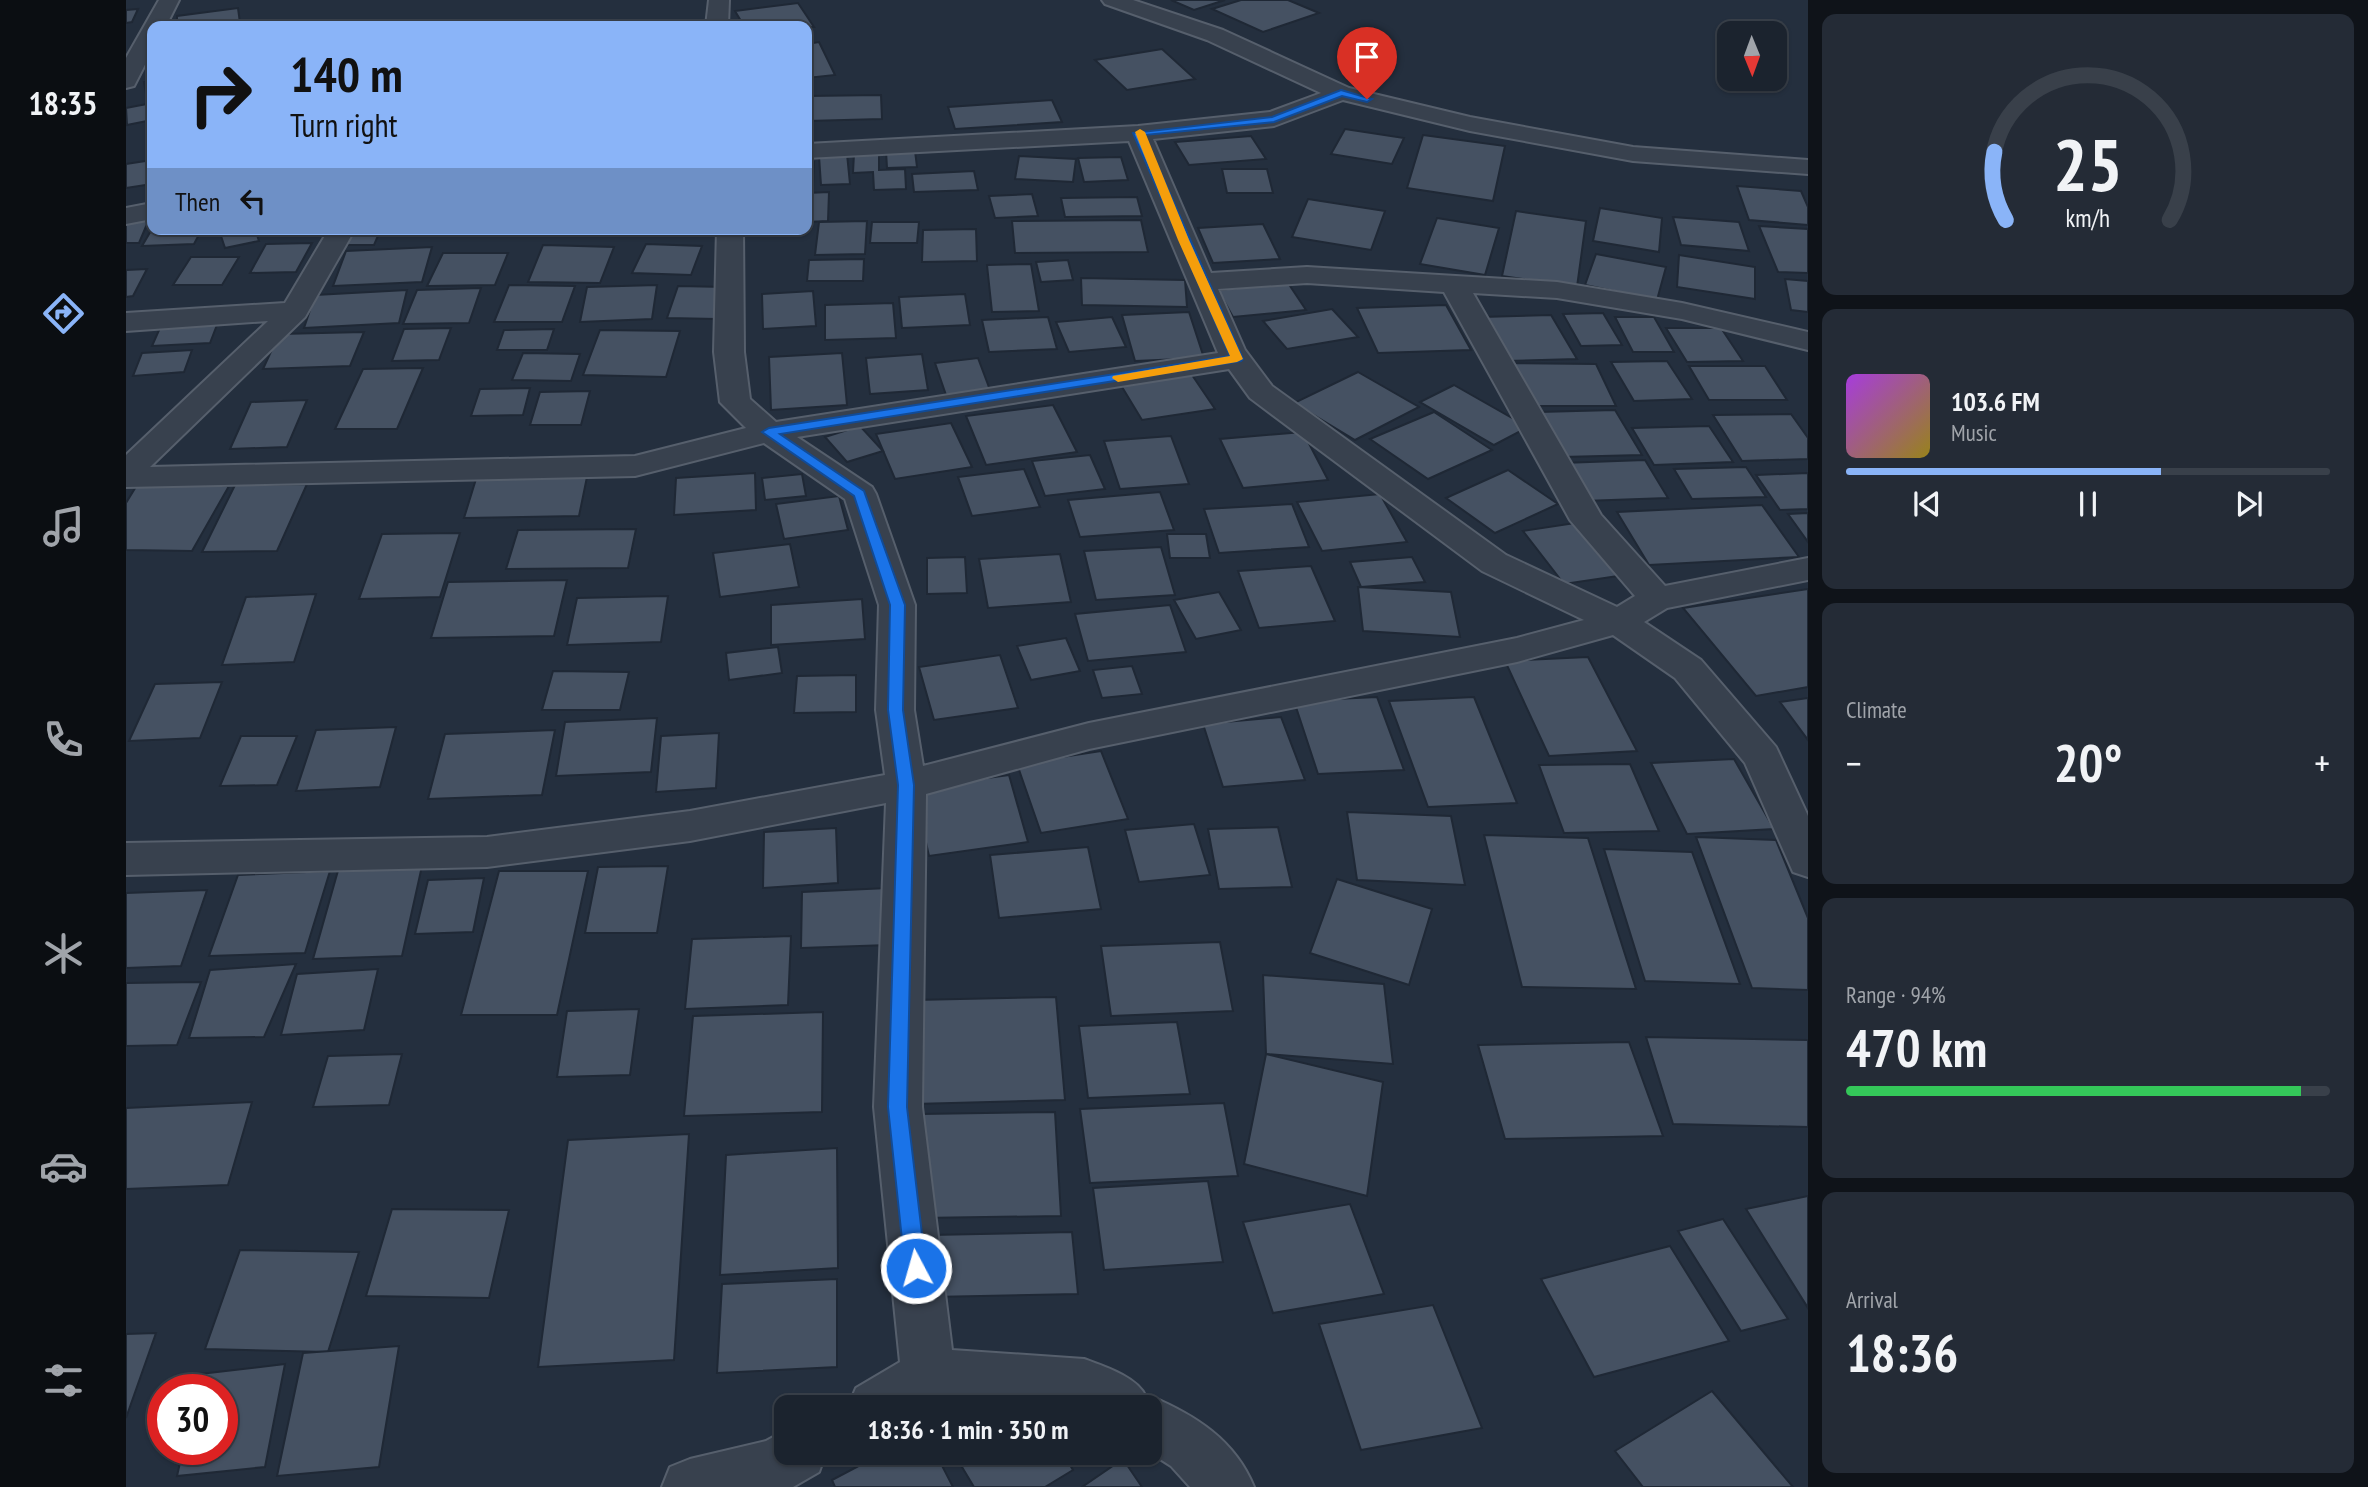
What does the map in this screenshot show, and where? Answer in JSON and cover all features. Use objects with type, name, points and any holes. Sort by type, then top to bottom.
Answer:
[{"type":"street","points":[[158,21],[169,0]]},
{"type":"street","points":[[717,21],[719,0]]},
{"type":"street","points":[[1112,0],[1215,35],[1341,93],[1470,124],[1633,154],[1808,167]]},
{"type":"street","points":[[128,70],[147,41]]},
{"type":"street","points":[[812,151],[1138,133],[1274,120],[1341,93]]},
{"type":"street","points":[[1138,133],[1237,359],[1261,392],[1493,563],[1618,622],[1688,669],[1762,757],[1808,861]]},
{"type":"street","points":[[126,216],[147,212]]},
{"type":"street","points":[[126,474],[295,311],[339,235]]},
{"type":"street","points":[[730,235],[729,352],[735,402],[769,432],[860,494],[897,605],[895,710],[906,785],[898,1107],[928,1375]]},
{"type":"street","points":[[1202,282],[1307,275],[1557,290],[1682,310],[1808,341]]},
{"type":"street","points":[[1453,282],[1587,520],[1657,599]]},
{"type":"street","points":[[126,322],[295,311]]},
{"type":"street","points":[[126,474],[635,466],[769,432],[1237,359]]},
{"type":"street","points":[[126,859],[487,852],[690,826],[906,785],[1089,736],[1517,650],[1618,622],[1657,599],[1808,569]]},
{"type":"street","points":[[895,1395],[928,1375],[1084,1385],[1102,1395]]},
{"type":"street","points":[[1162,1430],[1191,1446],[1226,1487]]},
{"type":"street","points":[[690,1487],[777,1465]]},
{"type":"building","points":[[1171,0],[1225,0],[1194,10]]},
{"type":"building","points":[[1241,0],[1288,0],[1319,13],[1263,32],[1212,9]]},
{"type":"building","points":[[798,3],[810,21],[741,21],[735,11]]},
{"type":"building","points":[[238,8],[240,21],[177,21],[177,16]]},
{"type":"building","points":[[138,9],[132,22],[126,23],[126,10]]},
{"type":"building","points":[[819,42],[835,75],[812,77],[812,43]]},
{"type":"building","points":[[1162,49],[1195,79],[1127,90],[1095,60]]},
{"type":"building","points":[[881,95],[882,119],[812,121],[812,96]]},
{"type":"building","points":[[1052,100],[1062,122],[955,129],[948,107]]},
{"type":"building","points":[[147,104],[147,121],[127,125],[126,108]]},
{"type":"building","points":[[1345,129],[1404,138],[1392,164],[1331,154]]},
{"type":"building","points":[[1423,135],[1505,146],[1493,201],[1407,188]]},
{"type":"building","points":[[1251,136],[1266,159],[1189,165],[1175,142]]},
{"type":"building","points":[[886,151],[915,151],[917,167],[887,168]]},
{"type":"building","points":[[879,152],[879,170],[905,169],[906,189],[874,190],[873,172],[853,173],[854,153]]},
{"type":"building","points":[[847,154],[850,184],[821,185],[819,156]]},
{"type":"building","points":[[1019,156],[1076,159],[1073,182],[1015,179]]},
{"type":"building","points":[[1121,157],[1128,180],[1084,182],[1078,158]]},
{"type":"building","points":[[147,161],[147,185],[126,188],[126,164]]},
{"type":"building","points":[[812,162],[814,162],[813,189]]},
{"type":"building","points":[[1222,169],[1267,169],[1273,193],[1227,193]]},
{"type":"building","points":[[974,171],[978,190],[914,192],[912,174]]},
{"type":"building","points":[[1737,186],[1801,191],[1808,207],[1808,225],[1749,220]]},
{"type":"building","points":[[829,192],[828,221],[812,222],[812,193]]},
{"type":"building","points":[[1032,194],[1038,216],[995,218],[989,196]]},
{"type":"building","points":[[1137,197],[1142,216],[1065,217],[1061,198]]},
{"type":"building","points":[[1308,199],[1385,211],[1371,250],[1292,237]]},
{"type":"building","points":[[1600,208],[1662,218],[1659,252],[1593,241]]},
{"type":"building","points":[[1516,211],[1586,221],[1577,287],[1502,276]]},
{"type":"building","points":[[147,217],[139,243],[126,243],[126,219]]},
{"type":"building","points":[[1673,217],[1739,222],[1749,251],[1681,245]]},
{"type":"building","points":[[1437,218],[1499,228],[1485,275],[1420,264]]},
{"type":"building","points":[[1141,220],[1148,252],[1015,253],[1012,221]]},
{"type":"building","points":[[867,221],[865,254],[815,255],[819,222]]},
{"type":"building","points":[[872,222],[919,222],[917,243],[870,243]]},
{"type":"building","points":[[1263,224],[1280,259],[1213,263],[1198,228]]},
{"type":"building","points":[[1759,226],[1808,229],[1808,273],[1778,272]]},
{"type":"building","points":[[976,229],[977,261],[922,262],[923,230]]},
{"type":"building","points":[[148,235],[199,235],[194,244],[142,246]]},
{"type":"building","points":[[257,235],[259,241],[225,248],[221,236]]},
{"type":"building","points":[[347,235],[378,235],[374,245],[342,245]]},
{"type":"building","points":[[312,243],[296,272],[250,273],[266,244]]},
{"type":"building","points":[[646,244],[702,246],[691,275],[632,273]]},
{"type":"building","points":[[543,245],[614,247],[600,283],[528,282]]},
{"type":"building","points":[[432,247],[422,282],[333,286],[346,251]]},
{"type":"building","points":[[443,253],[508,253],[495,285],[427,286]]},
{"type":"building","points":[[1596,254],[1666,267],[1657,300],[1585,285]]},
{"type":"building","points":[[1679,255],[1755,267],[1755,299],[1677,287]]},
{"type":"building","points":[[191,257],[239,257],[222,285],[173,285]]},
{"type":"building","points":[[864,259],[863,281],[807,281],[809,260]]},
{"type":"building","points":[[1068,260],[1073,280],[1041,282],[1036,262]]},
{"type":"building","points":[[1031,264],[1039,311],[992,312],[987,265]]},
{"type":"building","points":[[147,269],[133,296],[126,297],[126,270]]},
{"type":"building","points":[[1081,278],[1185,280],[1187,307],[1082,305]]},
{"type":"building","points":[[1785,279],[1808,281],[1808,312],[1791,310]]},
{"type":"building","points":[[1288,283],[1306,310],[1233,317],[1218,290]]},
{"type":"building","points":[[509,285],[575,286],[562,322],[494,322]]},
{"type":"building","points":[[657,285],[652,319],[580,322],[587,287]]},
{"type":"building","points":[[678,286],[726,287],[717,319],[667,318]]},
{"type":"building","points":[[481,288],[469,323],[403,324],[417,290]]},
{"type":"building","points":[[407,290],[399,323],[304,328],[315,295]]},
{"type":"building","points":[[813,291],[816,326],[763,329],[762,294]]},
{"type":"building","points":[[965,294],[970,325],[902,328],[899,297]]},
{"type":"building","points":[[893,303],[896,338],[825,340],[825,305]]},
{"type":"building","points":[[1446,305],[1471,350],[1378,353],[1357,308]]},
{"type":"building","points":[[1332,309],[1358,337],[1287,349],[1263,321]]},
{"type":"building","points":[[1189,312],[1204,358],[1135,361],[1122,315]]},
{"type":"building","points":[[1603,313],[1622,345],[1581,346],[1563,314]]},
{"type":"building","points":[[1551,315],[1577,359],[1505,361],[1481,317]]},
{"type":"building","points":[[220,317],[210,343],[152,346],[163,321]]},
{"type":"building","points":[[1048,317],[1057,349],[989,352],[982,320]]},
{"type":"building","points":[[1112,317],[1126,347],[1069,352],[1056,322]]},
{"type":"building","points":[[1615,317],[1654,317],[1674,352],[1633,352]]},
{"type":"building","points":[[451,328],[439,360],[392,361],[404,329]]},
{"type":"building","points":[[1666,328],[1721,328],[1743,361],[1687,362]]},
{"type":"building","points":[[554,329],[547,350],[497,350],[504,330]]},
{"type":"building","points":[[600,330],[680,331],[666,377],[583,375]]},
{"type":"building","points":[[364,332],[350,366],[263,369],[279,334]]},
{"type":"building","points":[[192,350],[184,372],[133,376],[142,353]]},
{"type":"building","points":[[523,353],[580,354],[571,381],[512,380]]},
{"type":"building","points":[[842,353],[847,405],[771,410],[769,357]]},
{"type":"building","points":[[922,354],[928,390],[870,394],[866,358]]},
{"type":"building","points":[[978,358],[990,390],[946,395],[935,363]]},
{"type":"building","points":[[1667,361],[1692,399],[1634,401],[1611,362]]},
{"type":"building","points":[[1508,363],[1596,364],[1616,406],[1525,406]]},
{"type":"building","points":[[1689,366],[1765,366],[1787,400],[1709,400]]},
{"type":"building","points":[[423,368],[397,429],[335,429],[363,369]]},
{"type":"building","points":[[1190,372],[1215,409],[1142,420],[1119,382]]},
{"type":"building","points":[[1358,372],[1419,407],[1355,440],[1294,403]]},
{"type":"building","points":[[1454,385],[1528,427],[1494,445],[1420,402]]},
{"type":"building","points":[[530,388],[523,415],[471,416],[480,389]]},
{"type":"building","points":[[590,391],[581,425],[530,425],[540,392]]},
{"type":"building","points":[[307,400],[287,447],[230,449],[251,402]]},
{"type":"building","points":[[1053,405],[1077,452],[986,465],[966,416]]},
{"type":"building","points":[[1615,410],[1642,455],[1562,457],[1538,412]]},
{"type":"building","points":[[1434,412],[1492,450],[1428,479],[1370,439]]},
{"type":"building","points":[[1791,414],[1808,438],[1808,459],[1742,461],[1713,415]]},
{"type":"building","points":[[951,423],[972,467],[895,479],[876,434]]},
{"type":"building","points":[[860,426],[883,451],[847,462],[825,437]]},
{"type":"building","points":[[1709,426],[1733,462],[1654,465],[1632,428]]},
{"type":"building","points":[[1303,432],[1328,480],[1243,488],[1220,439]]},
{"type":"building","points":[[1171,436],[1189,484],[1120,489],[1104,441]]},
{"type":"building","points":[[1090,455],[1105,489],[1045,496],[1032,461]]},
{"type":"building","points":[[1645,460],[1668,498],[1583,501],[1562,463]]},
{"type":"building","points":[[1746,467],[1766,497],[1692,499],[1674,469]]},
{"type":"building","points":[[1024,469],[1040,507],[972,516],[958,477]]},
{"type":"building","points":[[1508,470],[1558,504],[1495,533],[1446,498]]},
{"type":"building","points":[[755,473],[756,510],[674,515],[676,478]]},
{"type":"building","points":[[1808,473],[1808,509],[1780,510],[1756,475]]},
{"type":"building","points":[[802,474],[806,496],[765,500],[762,478]]},
{"type":"building","points":[[587,477],[579,516],[464,518],[476,479]]},
{"type":"building","points":[[307,484],[277,551],[202,552],[235,485]]},
{"type":"building","points":[[137,485],[229,486],[192,551],[126,550],[126,503]]},
{"type":"building","points":[[1160,492],[1174,530],[1080,537],[1068,500]]},
{"type":"building","points":[[1380,494],[1407,542],[1322,551],[1297,502]]},
{"type":"building","points":[[839,496],[848,530],[784,539],[776,504]]},
{"type":"building","points":[[1292,504],[1309,547],[1219,553],[1204,509]]},
{"type":"building","points":[[1762,505],[1799,557],[1649,565],[1617,512]]},
{"type":"building","points":[[1808,513],[1808,542],[1788,514]]},
{"type":"building","points":[[1575,523],[1618,576],[1564,584],[1523,531]]},
{"type":"building","points":[[636,529],[628,568],[506,569],[518,530]]},
{"type":"building","points":[[460,533],[440,597],[359,599],[382,534]]},
{"type":"building","points":[[1167,534],[1206,534],[1210,558],[1170,558]]},
{"type":"building","points":[[790,544],[799,587],[720,597],[713,553]]},
{"type":"building","points":[[1161,547],[1175,595],[1096,600],[1084,551]]},
{"type":"building","points":[[1060,554],[1071,602],[988,608],[979,559]]},
{"type":"building","points":[[965,557],[967,593],[927,594],[927,558]]},
{"type":"building","points":[[1412,557],[1425,582],[1361,587],[1350,562]]},
{"type":"building","points":[[1311,566],[1335,621],[1259,628],[1238,571]]},
{"type":"building","points":[[567,580],[554,636],[431,638],[448,582]]},
{"type":"building","points":[[1358,587],[1451,592],[1460,637],[1363,631]]},
{"type":"building","points":[[1808,589],[1808,687],[1756,696],[1683,608]]},
{"type":"building","points":[[1219,592],[1241,630],[1196,639],[1174,600]]},
{"type":"building","points":[[316,594],[294,662],[222,665],[246,597]]},
{"type":"building","points":[[668,596],[661,642],[567,645],[577,598]]},
{"type":"building","points":[[862,599],[865,639],[771,645],[771,605]]},
{"type":"building","points":[[1170,605],[1186,652],[1088,661],[1075,614]]},
{"type":"building","points":[[1066,638],[1080,671],[1031,680],[1017,646]]},
{"type":"building","points":[[778,647],[782,673],[729,680],[726,653]]},
{"type":"building","points":[[1000,655],[1018,708],[934,720],[919,667]]},
{"type":"building","points":[[1588,657],[1637,751],[1549,756],[1505,661]]},
{"type":"building","points":[[1132,666],[1142,694],[1102,698],[1093,670]]},
{"type":"building","points":[[553,671],[629,672],[620,710],[542,710]]},
{"type":"building","points":[[856,675],[856,712],[794,713],[797,676]]},
{"type":"building","points":[[222,682],[200,738],[129,741],[155,684]]},
{"type":"building","points":[[1377,697],[1404,770],[1318,774],[1294,701]]},
{"type":"building","points":[[1474,697],[1517,803],[1428,807],[1389,701]]},
{"type":"building","points":[[1808,698],[1808,740],[1780,702]]},
{"type":"building","points":[[1281,717],[1305,780],[1223,787],[1203,724]]},
{"type":"building","points":[[657,718],[651,772],[556,776],[565,722]]},
{"type":"building","points":[[396,727],[380,787],[296,791],[316,730]]},
{"type":"building","points":[[555,730],[542,795],[428,799],[445,734]]},
{"type":"building","points":[[719,733],[716,788],[656,792],[661,736]]},
{"type":"building","points":[[241,736],[297,736],[277,785],[220,786]]},
{"type":"building","points":[[1101,751],[1128,819],[1041,833],[1017,764]]},
{"type":"building","points":[[1734,759],[1774,829],[1687,834],[1651,763]]},
{"type":"building","points":[[1630,764],[1659,831],[1564,833],[1539,765]]},
{"type":"building","points":[[1009,775],[1028,842],[929,856],[914,788]]},
{"type":"building","points":[[1347,812],[1451,816],[1465,885],[1357,880]]},
{"type":"building","points":[[1194,824],[1210,875],[1139,882],[1125,830]]},
{"type":"building","points":[[1278,827],[1292,887],[1219,889],[1208,829]]},
{"type":"building","points":[[836,828],[838,883],[763,888],[764,832]]},
{"type":"building","points":[[1484,835],[1588,838],[1636,989],[1522,987]]},
{"type":"building","points":[[1696,837],[1776,840],[1808,918],[1808,990],[1752,988]]},
{"type":"building","points":[[1088,847],[1101,909],[999,918],[990,855]]},
{"type":"building","points":[[1604,849],[1692,852],[1740,984],[1645,981]]},
{"type":"building","points":[[424,857],[402,956],[313,959],[341,860]]},
{"type":"building","points":[[668,866],[657,933],[585,933],[598,867]]},
{"type":"building","points":[[330,871],[305,953],[209,956],[238,875]]},
{"type":"building","points":[[499,871],[588,871],[557,1015],[461,1015]]},
{"type":"building","points":[[484,878],[473,932],[415,934],[428,880]]},
{"type":"building","points":[[1337,879],[1432,909],[1409,985],[1310,953]]},
{"type":"building","points":[[888,888],[889,945],[801,948],[802,892]]},
{"type":"building","points":[[207,890],[181,966],[126,968],[126,893]]},
{"type":"building","points":[[791,936],[788,1005],[685,1009],[692,939]]},
{"type":"building","points":[[1220,942],[1233,1011],[1111,1016],[1101,946]]},
{"type":"building","points":[[296,964],[264,1037],[189,1038],[210,970]]},
{"type":"building","points":[[378,969],[364,1030],[281,1035],[297,974]]},
{"type":"building","points":[[1263,975],[1384,984],[1393,1064],[1266,1054]]},
{"type":"building","points":[[201,982],[177,1045],[126,1046],[126,983]]},
{"type":"building","points":[[1056,997],[1065,1100],[914,1104],[914,1000]]},
{"type":"building","points":[[639,1009],[630,1075],[557,1077],[567,1011]]},
{"type":"building","points":[[823,1012],[822,1112],[684,1116],[693,1016]]},
{"type":"building","points":[[1177,1022],[1190,1094],[1088,1098],[1079,1026]]},
{"type":"building","points":[[1646,1037],[1808,1040],[1808,1127],[1673,1124]]},
{"type":"building","points":[[1629,1042],[1663,1136],[1505,1139],[1478,1045]]},
{"type":"building","points":[[402,1054],[389,1105],[313,1107],[328,1056]]},
{"type":"building","points":[[1266,1054],[1383,1082],[1367,1196],[1244,1164]]},
{"type":"building","points":[[252,1102],[228,1185],[126,1189],[126,1108]]},
{"type":"building","points":[[1224,1103],[1238,1176],[1090,1183],[1080,1109]]},
{"type":"building","points":[[1055,1112],[1061,1216],[920,1218],[920,1114]]},
{"type":"building","points":[[689,1134],[674,1360],[538,1367],[568,1140]]},
{"type":"building","points":[[837,1148],[838,1268],[720,1275],[726,1155]]},
{"type":"building","points":[[1208,1181],[1223,1262],[1104,1270],[1093,1188]]},
{"type":"building","points":[[1808,1196],[1808,1308],[1746,1209]]},
{"type":"building","points":[[1350,1204],[1384,1294],[1273,1313],[1243,1222]]},
{"type":"building","points":[[392,1209],[509,1210],[489,1298],[366,1296]]},
{"type":"building","points":[[1723,1219],[1788,1319],[1741,1331],[1678,1231]]},
{"type":"building","points":[[1072,1232],[1078,1294],[931,1297],[930,1235]]},
{"type":"building","points":[[1670,1246],[1729,1341],[1594,1377],[1541,1279]]},
{"type":"building","points":[[240,1250],[359,1252],[328,1352],[205,1349]]},
{"type":"building","points":[[837,1279],[837,1367],[717,1373],[722,1284]]},
{"type":"building","points":[[1433,1305],[1482,1428],[1361,1450],[1319,1324]]},
{"type":"building","points":[[156,1333],[126,1418],[126,1334]]},
{"type":"building","points":[[399,1346],[379,1467],[277,1476],[303,1353]]},
{"type":"building","points":[[285,1364],[265,1467],[177,1476],[179,1465],[238,1465],[238,1374],[200,1374]]},
{"type":"building","points":[[1712,1391],[1793,1487],[1643,1487],[1615,1451]]},
{"type":"building","points":[[860,1465],[942,1465],[953,1487],[835,1487],[832,1480]]},
{"type":"building","points":[[961,1465],[1070,1465],[1073,1470],[1045,1487],[974,1487]]},
{"type":"building","points":[[1114,1465],[1127,1465],[1142,1487],[1082,1487]]},
{"type":"slow traffic","points":[[1118,378],[1237,359],[1231,351],[1183,240],[1138,133],[1140,132]]},
{"type":"route","points":[[916,1268],[898,1107],[906,785],[895,710],[897,605],[860,494],[769,432],[1237,359],[1231,351],[1138,133],[1274,120],[1341,93],[1367,99]]}]
